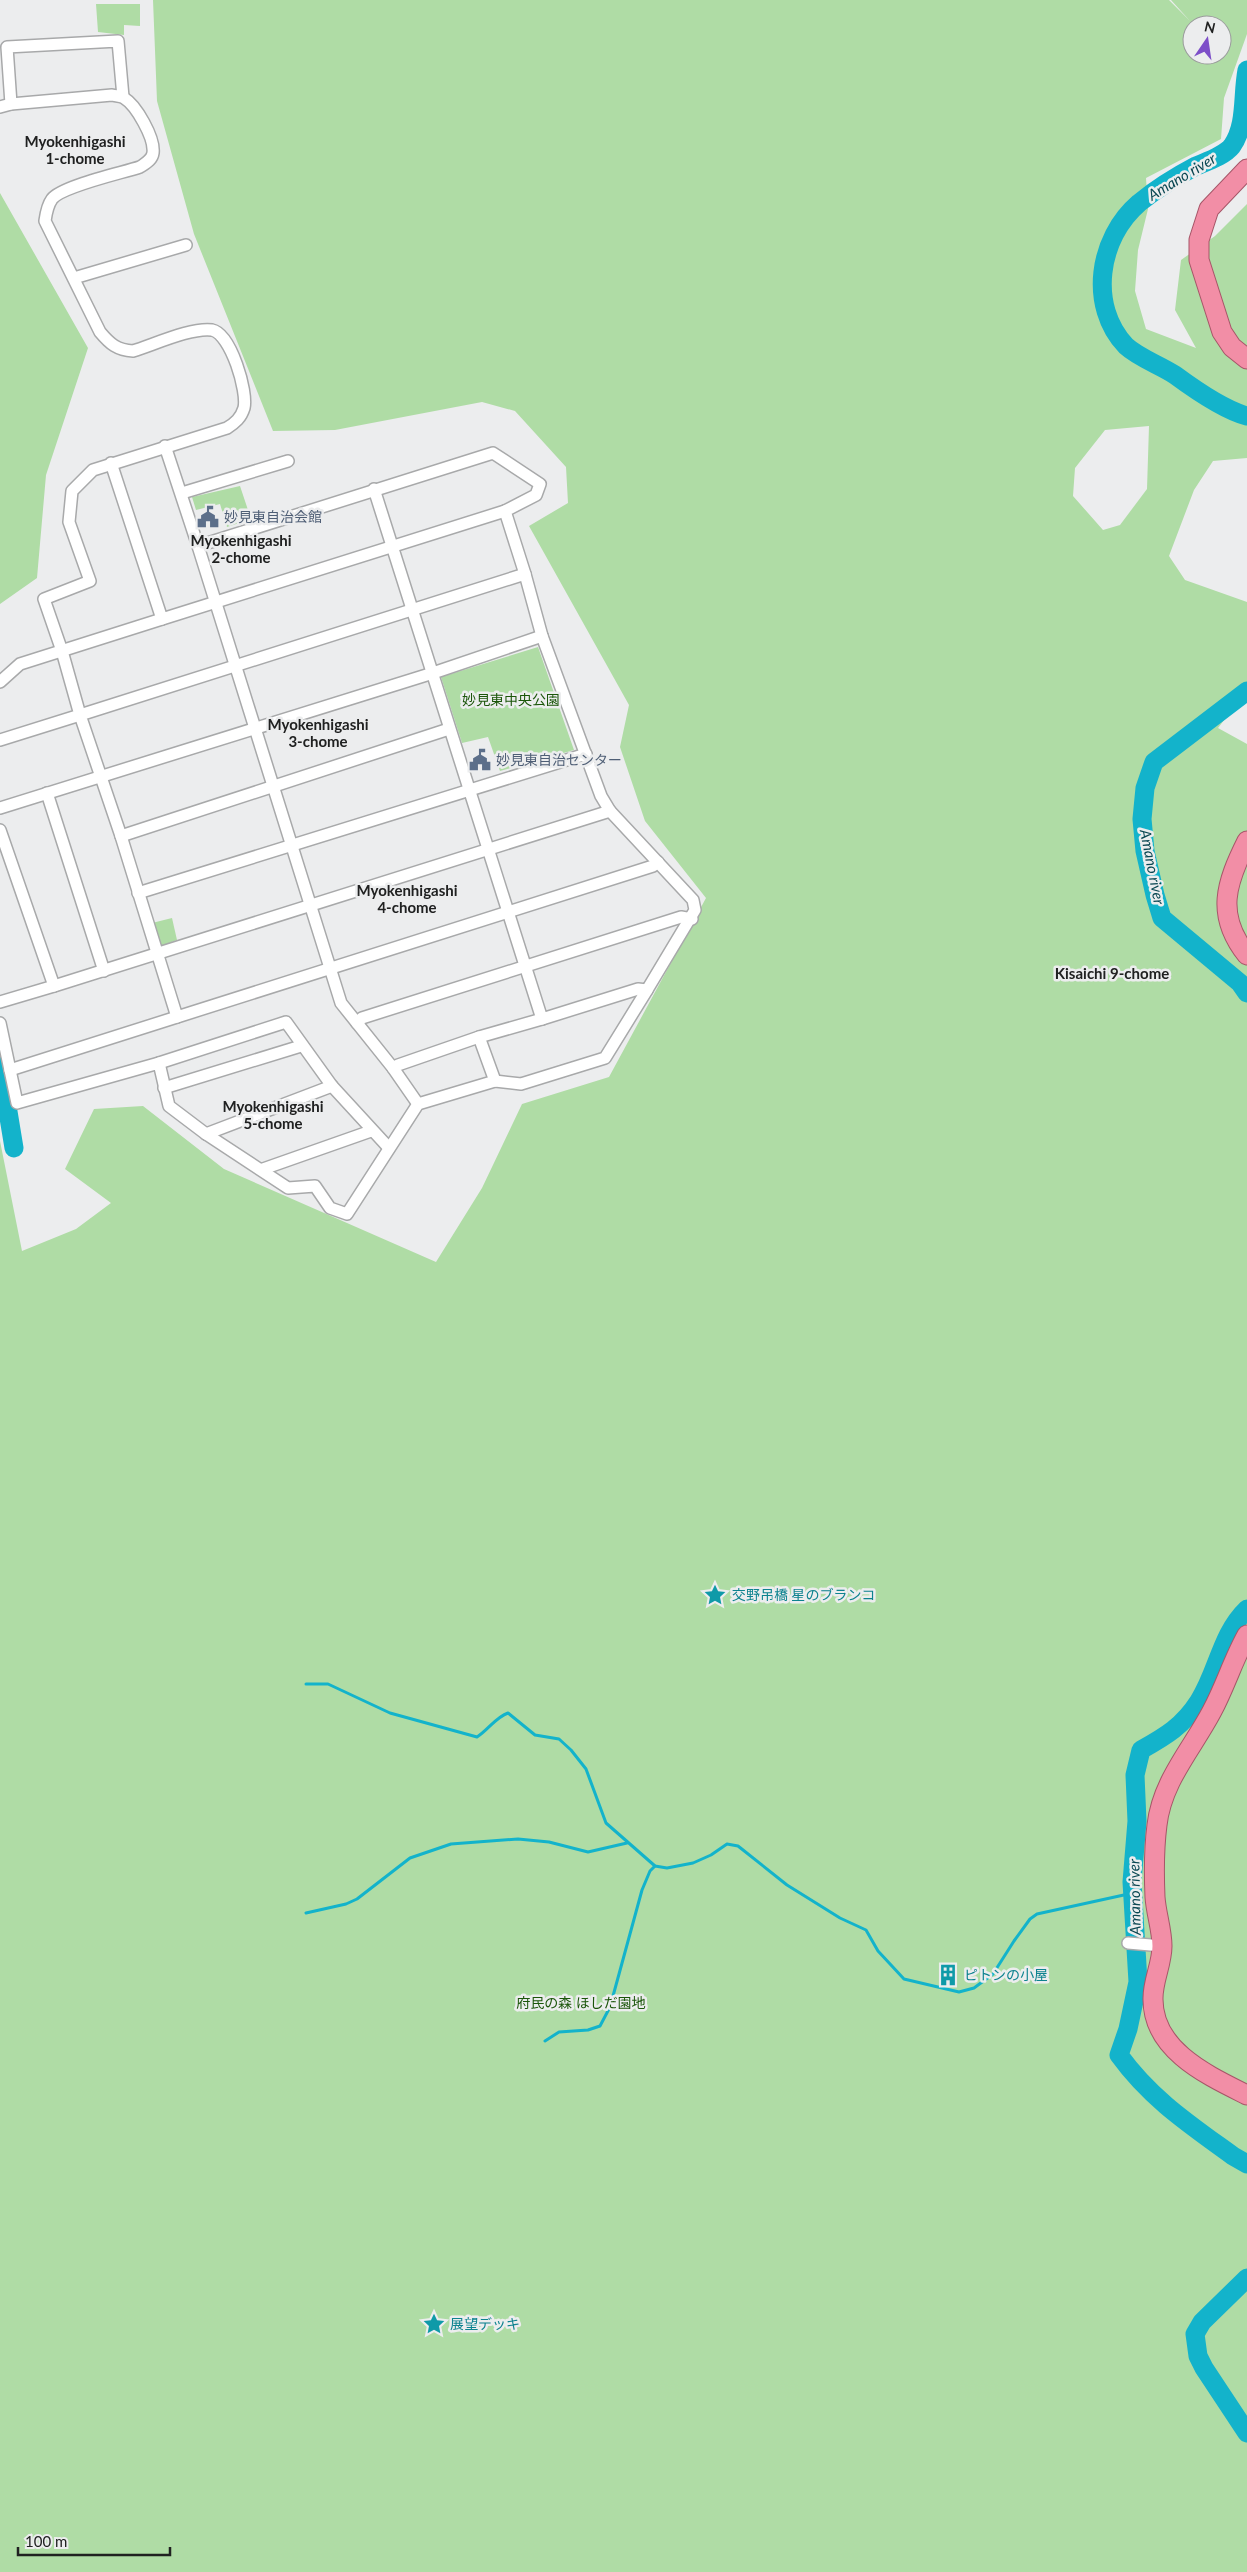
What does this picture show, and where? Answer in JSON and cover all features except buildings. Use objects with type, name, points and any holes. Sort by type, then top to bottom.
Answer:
[{"type":"highway","points":[[1247,169],[1209,209],[1199,240],[1198,260],[1222,332],[1232,347],[1247,359]]},
{"type":"highway","points":[[1247,841],[1230,878],[1226,904],[1231,932],[1247,955]]},
{"type":"highway","points":[[1247,1635],[1212,1711],[1170,1779],[1160,1804],[1156,1826],[1158,1945],[1153,1996],[1153,2010],[1161,2032],[1173,2050],[1195,2067],[1247,2095]]},
{"type":"street","points":[[123,97],[118,41],[7,47],[6,106],[112,95],[123,97],[131,104],[147,127],[153,153],[149,162],[140,167],[66,189],[53,198],[47,208],[44,221],[100,332],[112,345],[122,351],[133,351],[206,330],[213,330],[222,336],[230,347],[245,396],[244,409],[237,421],[227,428],[93,470],[72,491],[69,522],[90,581],[44,599],[62,651],[100,777],[121,836],[156,956],[177,1017]]},
{"type":"street","points":[[74,278],[186,245]]},
{"type":"street","points":[[165,446],[182,493],[328,969],[341,1003],[393,1068],[418,1104]]},
{"type":"street","points":[[0,682],[20,664],[505,511],[536,495],[540,484],[493,453],[198,546]]},
{"type":"street","points":[[182,493],[288,461]]},
{"type":"street","points":[[111,463],[162,619]]},
{"type":"street","points":[[374,489],[542,1019]]},
{"type":"street","points":[[159,1063],[168,1106],[206,1134],[263,1169],[288,1188],[315,1186],[330,1208],[348,1214],[418,1104],[495,1081],[521,1084],[605,1058],[692,919],[695,910],[693,900],[610,811],[601,796],[542,636],[505,511]]},
{"type":"street","points":[[0,740],[525,574]]},
{"type":"street","points":[[0,808],[253,728],[433,674],[542,636]]},
{"type":"street","points":[[121,836],[449,729]]},
{"type":"street","points":[[138,893],[292,847],[586,754]]},
{"type":"street","points":[[47,793],[104,971]]},
{"type":"street","points":[[0,1002],[156,956],[309,905],[488,851],[610,811]]},
{"type":"street","points":[[0,830],[54,986]]},
{"type":"street","points":[[10,1070],[507,913],[653,866],[658,862]]},
{"type":"street","points":[[357,1023],[362,1018],[681,917],[692,919]]},
{"type":"street","points":[[393,1068],[479,1037],[638,989],[647,990]]},
{"type":"street","points":[[0,1023],[17,1103],[159,1063],[286,1022],[301,1046],[332,1086],[371,1131],[389,1148]]},
{"type":"street","points":[[479,1037],[495,1081]]},
{"type":"street","points":[[164,1088],[301,1046]]},
{"type":"street","points":[[206,1134],[332,1086]]},
{"type":"street","points":[[263,1169],[371,1131]]},
{"type":"street","points":[[1128,1943],[1158,1945]]},
{"type":"green space","name":"府民の森 ほしだ園地","points":[[153,0],[1169,0],[1184,15],[1182,15],[1182,65],[1232,65],[1232,15],[1185,15],[1171,0],[1247,0],[1247,34],[1224,98],[1221,139],[1146,178],[1148,209],[1138,250],[1135,291],[1146,329],[1196,348],[1175,310],[1181,260],[1215,236],[1247,204],[1247,458],[1213,461],[1194,490],[1169,556],[1185,580],[1247,602],[1247,690],[1218,728],[1247,744],[1247,2572],[0,2572],[0,1141],[22,1251],[76,1229],[111,1203],[65,1169],[94,1109],[143,1106],[224,1169],[436,1262],[482,1188],[522,1104],[609,1077],[706,898],[645,821],[620,747],[629,705],[529,526],[568,503],[566,467],[515,411],[482,402],[335,430],[273,431],[194,234],[157,101]],"holes":[[[1149,426],[1147,489],[1120,525],[1103,530],[1073,496],[1075,468],[1105,430]]]},
{"type":"green space","points":[[96,4],[140,4],[140,26],[124,25],[124,35],[98,32]]},
{"type":"green space","points":[[0,193],[88,348],[46,475],[37,578],[0,604]]},
{"type":"green space","points":[[240,486],[251,519],[227,527],[220,504],[196,510],[192,497]]},
{"type":"green space","name":"妙見東中央公園","points":[[538,647],[574,750],[500,771],[488,737],[462,743],[441,677]]},
{"type":"green space","points":[[172,918],[177,940],[158,947],[152,923]]},
{"type":"waterway","name":"Amano river","points":[[1247,70],[1242,119],[1237,137],[1232,146],[1229,150],[1196,166],[1159,188],[1139,203],[1114,234],[1107,253],[1103,273],[1106,312],[1114,330],[1126,346],[1219,404],[1247,416]]},
{"type":"waterway","name":"Amano river","points":[[1247,691],[1154,762],[1145,788],[1142,819],[1145,851],[1162,918],[1240,983],[1247,993]]},
{"type":"waterway","points":[[0,1063],[14,1148]]},
{"type":"waterway","name":"Amano river","points":[[1247,1609],[1238,1619],[1225,1641],[1211,1677],[1193,1710],[1173,1730],[1141,1750],[1135,1775],[1137,1821],[1132,1882],[1138,1982],[1128,2029],[1119,2055],[1144,2085],[1172,2110],[1201,2133],[1247,2164]]},
{"type":"waterway","points":[[306,1684],[328,1684],[390,1713],[477,1737],[500,1717],[508,1713],[535,1735],[559,1739],[571,1750],[586,1769],[606,1823],[655,1866],[667,1868],[693,1863],[711,1855],[727,1844],[738,1846],[787,1885],[840,1918],[866,1930],[878,1951],[904,1979],[959,1992],[974,1988],[993,1974],[1030,1919],[1037,1914],[1133,1893]]},
{"type":"waterway","points":[[306,1913],[346,1904],[357,1899],[410,1858],[451,1844],[518,1839],[549,1842],[588,1852],[627,1843]]},
{"type":"waterway","points":[[545,2041],[559,2032],[588,2030],[600,2026],[610,2007],[642,1890],[650,1871],[655,1866]]},
{"type":"waterway","name":"Amano river","points":[[1247,2278],[1202,2322],[1195,2334],[1198,2356],[1204,2368],[1247,2433]]},
{"type":"place","name":"妙見東自治会館","points":[[208,517]]},
{"type":"place","name":"妙見東自治センター","points":[[480,760]]},
{"type":"place","name":"交野吊橋 星のブランコ","points":[[715,1595]]},
{"type":"place","name":"ピトンの小屋","points":[[948,1975]]},
{"type":"place","name":"展望デッキ","points":[[434,2324]]},
{"type":"district","name":"Myokenhigashi 1-chome","points":[[75,150]]},
{"type":"district","name":"Myokenhigashi 2-chome","points":[[241,550]]},
{"type":"district","name":"Myokenhigashi 3-chome","points":[[318,734]]},
{"type":"district","name":"Myokenhigashi 4-chome","points":[[407,900]]},
{"type":"district","name":"Kisaichi 9-chome","points":[[1112,974]]},
{"type":"district","name":"Myokenhigashi 5-chome","points":[[273,1116]]}]
